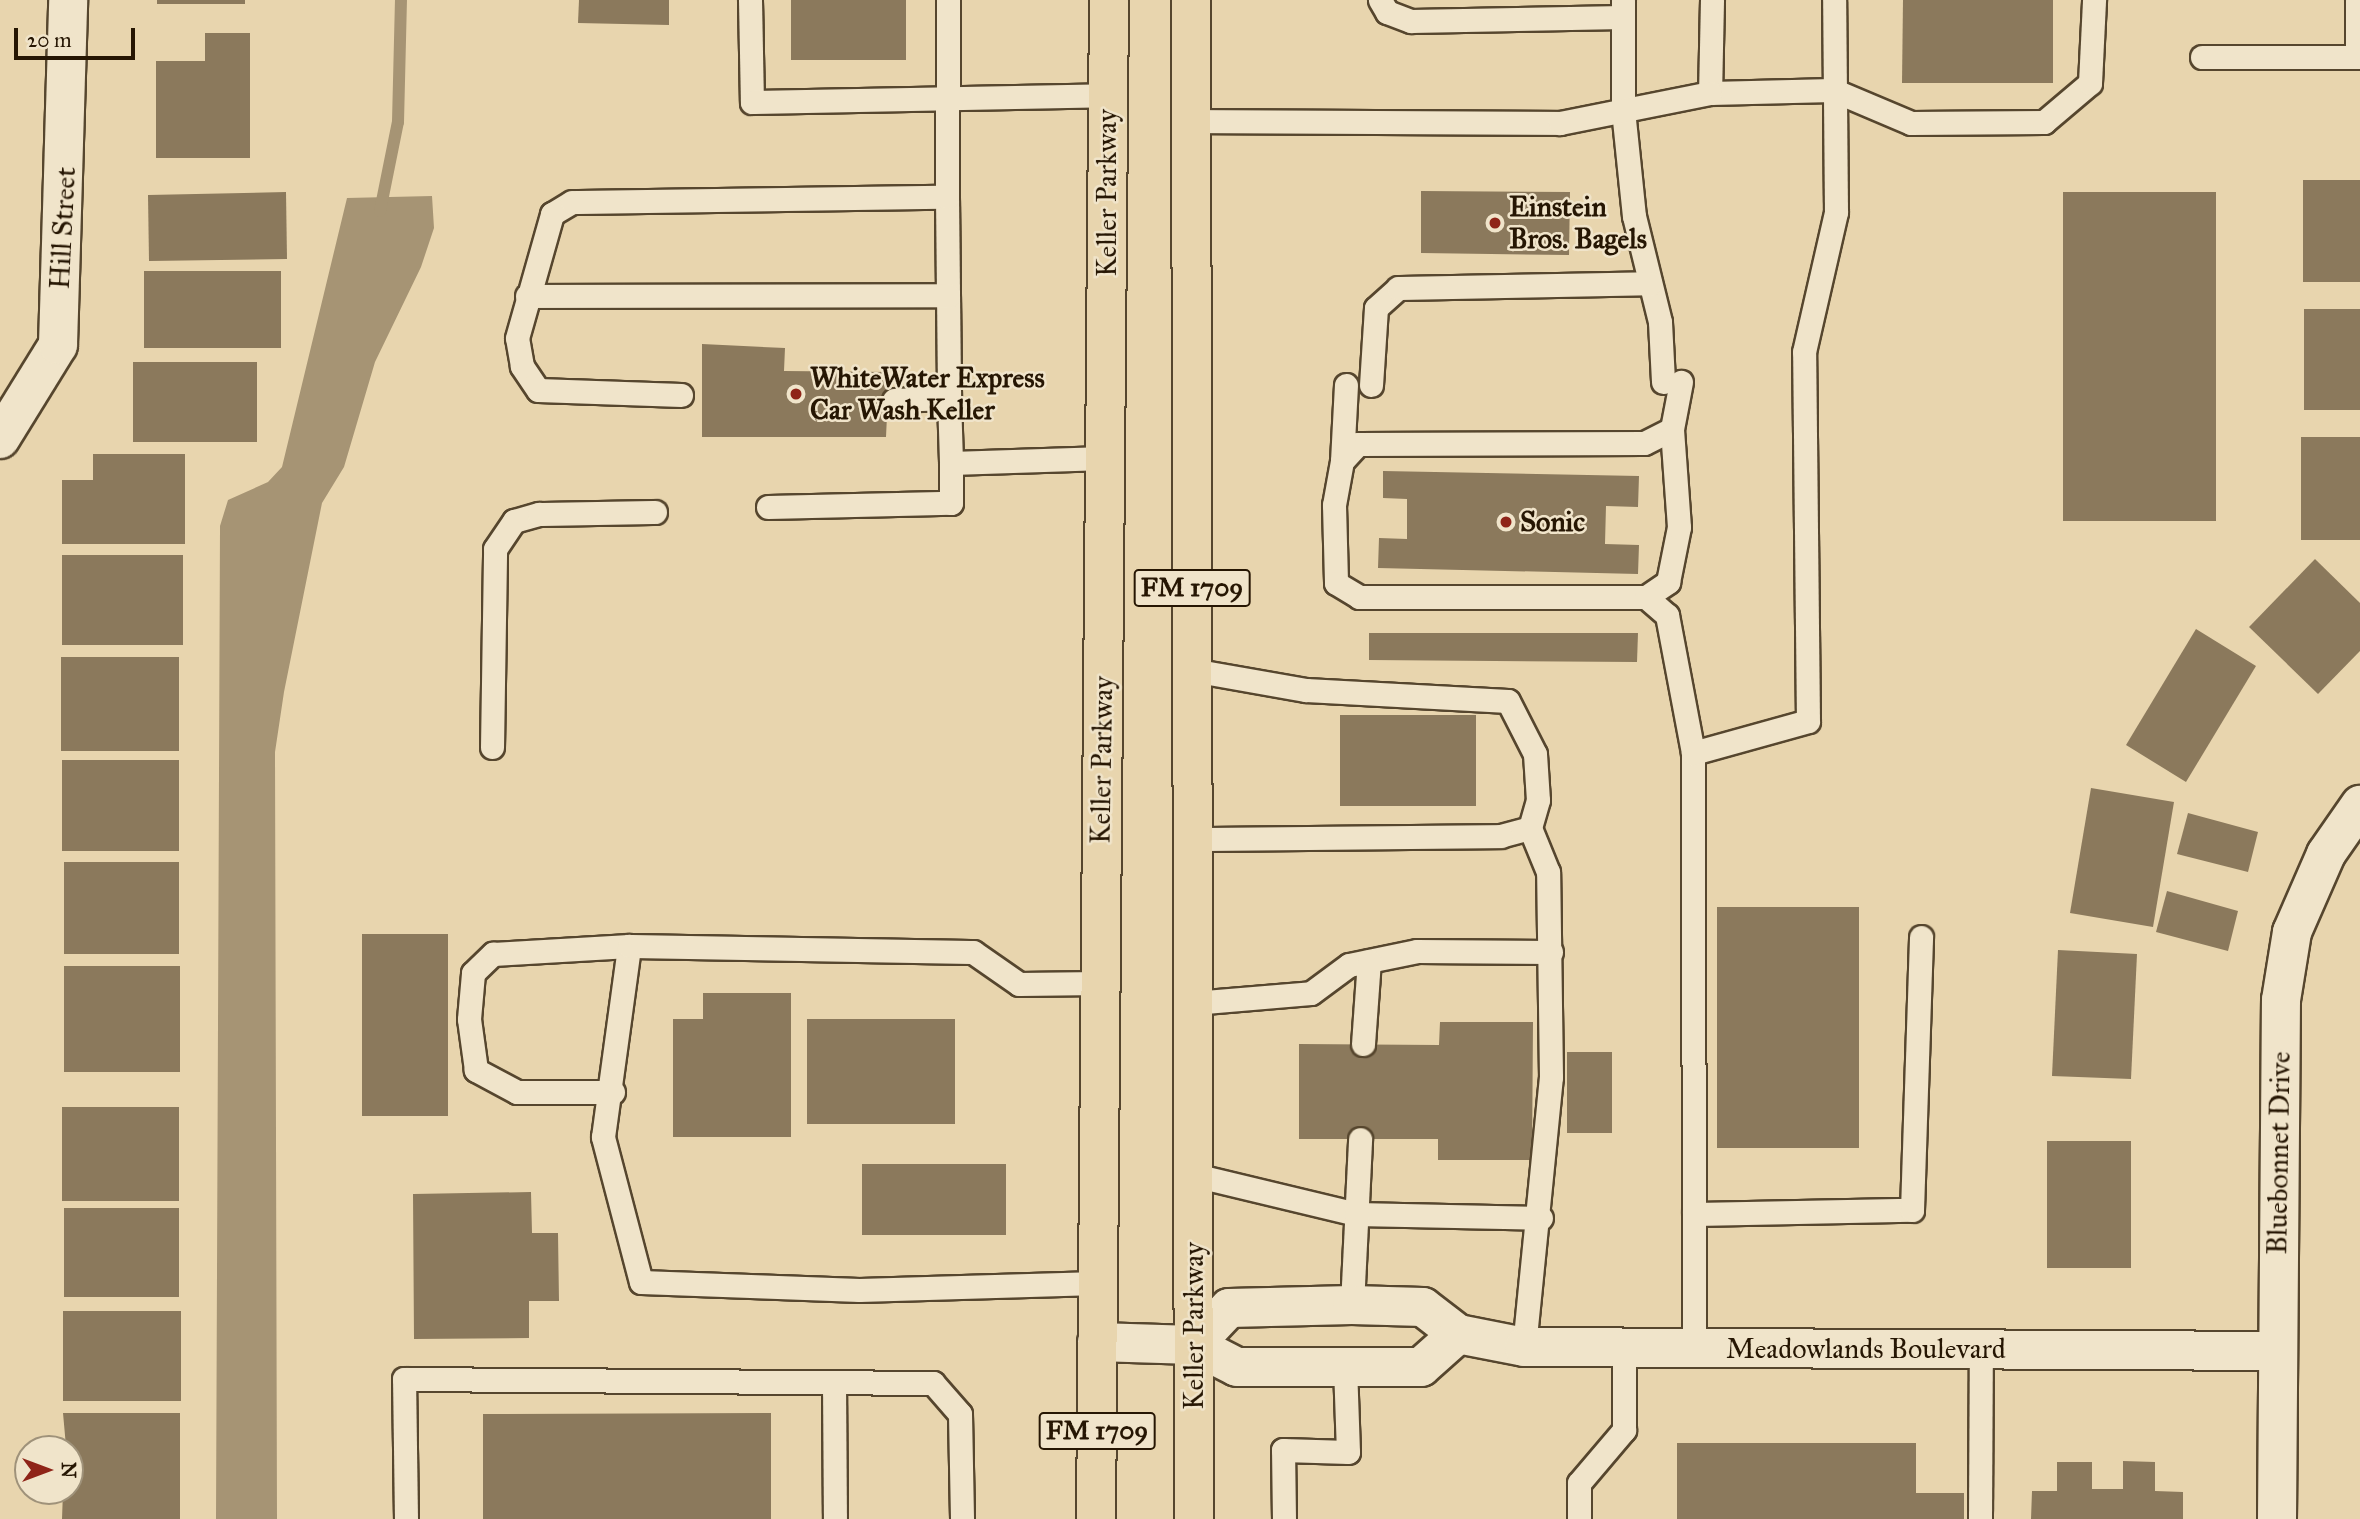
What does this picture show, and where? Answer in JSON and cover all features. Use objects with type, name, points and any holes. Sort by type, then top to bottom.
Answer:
[{"type":"main road","name":"Keller Parkway","points":[[1096,1519],[1109,0]]},
{"type":"main road","name":"Keller Parkway","points":[[1191,0],[1194,1519]]},
{"type":"street","name":"Hill Street","points":[[3,427],[58,345],[68,0]]},
{"type":"street","name":"Bluebonnet Drive","points":[[2277,1519],[2276,1351],[2281,1000],[2292,932],[2326,854],[2360,805]]},
{"type":"street","name":"Meadowlands Boulevard","points":[[1194,1345],[1228,1308],[1352,1305],[1423,1307],[1458,1334],[1524,1347],[2276,1351]]},
{"type":"street","points":[[1097,1342],[1194,1345],[1237,1367],[1421,1367],[1458,1334]]},
{"type":"lane","points":[[750,0],[752,102],[1108,95]]},
{"type":"lane","points":[[768,508],[951,503],[947,197],[948,0]]},
{"type":"lane","points":[[1346,385],[1342,461],[1334,505],[1336,583],[1359,597],[1646,597],[1668,582],[1679,527],[1672,429],[1672,382],[1634,216],[1623,110],[1623,9],[1411,21],[1387,12],[1380,0]]},
{"type":"lane","points":[[1710,93],[1712,0]]},
{"type":"lane","points":[[1693,753],[1808,722],[1804,352],[1836,212],[1834,0]]},
{"type":"lane","points":[[1191,121],[1560,123],[1710,93],[1833,90],[1911,123],[2044,122],[2090,83],[2094,0]]},
{"type":"lane","points":[[2202,57],[2358,57],[2357,0]]},
{"type":"lane","points":[[681,394],[537,390],[522,366],[517,338],[552,214],[572,202],[947,197]]},
{"type":"lane","points":[[1371,385],[1376,308],[1398,288],[1650,283]]},
{"type":"lane","points":[[527,296],[948,295]]},
{"type":"lane","points":[[894,400],[949,398]]},
{"type":"lane","points":[[1342,461],[1359,444],[1385,440],[1644,443],[1672,429]]},
{"type":"lane","points":[[951,463],[1105,458]]},
{"type":"lane","points":[[492,747],[495,549],[514,521],[539,514],[655,512]]},
{"type":"lane","points":[[1646,597],[1667,615],[1693,753],[1694,1348]]},
{"type":"lane","points":[[1192,670],[1306,690],[1508,701],[1535,754],[1538,800],[1530,828],[1548,872],[1551,952],[1541,1218],[1524,1347]]},
{"type":"lane","points":[[1192,839],[1501,836],[1530,828]]},
{"type":"lane","points":[[1694,1214],[1912,1210],[1921,937]]},
{"type":"lane","points":[[612,1093],[517,1093],[476,1070],[468,1019],[473,973],[493,954],[629,946],[973,952],[1019,984],[1100,983]]},
{"type":"lane","points":[[629,946],[612,1093],[603,1137],[641,1282],[859,1290],[1097,1283]]},
{"type":"lane","points":[[1193,1003],[1311,993],[1349,965],[1418,951],[1551,952]]},
{"type":"lane","points":[[1363,1044],[1369,961]]},
{"type":"lane","points":[[1352,1305],[1360,1139]]},
{"type":"lane","points":[[1194,1175],[1356,1214],[1541,1218]]},
{"type":"lane","points":[[1579,1519],[1580,1483],[1624,1430],[1624,1348]]},
{"type":"lane","points":[[1980,1519],[1981,1350]]},
{"type":"lane","points":[[1283,1519],[1283,1450],[1348,1452],[1345,1368]]},
{"type":"lane","points":[[406,1519],[404,1379],[933,1383],[960,1414],[962,1519]]},
{"type":"lane","points":[[834,1382],[835,1519]]},
{"type":"shaded area","points":[[432,196],[434,228],[421,267],[375,362],[344,467],[322,503],[284,692],[275,752],[277,1519],[216,1519],[220,526],[228,500],[268,482],[282,467],[347,198]]},
{"type":"building","points":[[157,0],[245,0],[245,4],[157,4]]},
{"type":"building","points":[[579,0],[669,0],[669,25],[578,23]]},
{"type":"building","points":[[791,0],[906,0],[906,60],[791,60]]},
{"type":"building","points":[[1903,0],[2053,0],[2053,83],[1902,83]]},
{"type":"building","points":[[205,33],[250,33],[250,158],[156,158],[156,61],[205,61]]},
{"type":"building","points":[[2303,180],[2360,180],[2360,282],[2303,282]]},
{"type":"building","name":"Einstein Bros. Bagels","points":[[1421,191],[1570,192],[1569,255],[1421,253]]},
{"type":"building","points":[[286,192],[287,259],[149,261],[148,195]]},
{"type":"building","points":[[2063,192],[2216,192],[2216,521],[2063,521]]},
{"type":"building","points":[[144,271],[281,271],[281,348],[144,348]]},
{"type":"building","points":[[2304,309],[2360,309],[2360,410],[2304,410]]},
{"type":"building","name":"WhiteWater Express Car Wash Keller","points":[[702,344],[785,348],[784,371],[889,372],[886,437],[702,437]]},
{"type":"building","points":[[133,362],[257,362],[257,442],[133,442]]},
{"type":"building","points":[[2301,437],[2360,437],[2360,540],[2301,540]]},
{"type":"building","points":[[93,454],[185,454],[185,544],[62,544],[62,480],[93,480]]},
{"type":"building","name":"Sonic","points":[[1383,471],[1639,476],[1638,507],[1606,506],[1605,544],[1639,545],[1638,574],[1378,568],[1379,538],[1407,539],[1407,499],[1383,498]]},
{"type":"building","points":[[62,555],[183,555],[183,645],[62,645]]},
{"type":"building","points":[[2315,559],[2360,603],[2360,651],[2318,694],[2249,627]]},
{"type":"building","points":[[2196,629],[2256,666],[2186,782],[2126,745]]},
{"type":"building","points":[[1369,633],[1638,633],[1637,662],[1369,660]]},
{"type":"building","points":[[61,657],[179,657],[179,751],[61,751]]},
{"type":"building","points":[[1340,715],[1476,715],[1476,806],[1340,806]]},
{"type":"building","points":[[62,760],[179,760],[179,851],[62,851]]},
{"type":"building","points":[[2091,788],[2174,802],[2153,927],[2070,913]]},
{"type":"building","points":[[2188,813],[2258,832],[2248,872],[2177,854]]},
{"type":"building","points":[[64,862],[179,862],[179,954],[64,954]]},
{"type":"building","points":[[2167,891],[2238,911],[2228,951],[2156,932]]},
{"type":"building","points":[[1717,907],[1859,907],[1859,1148],[1717,1148]]},
{"type":"building","points":[[362,934],[448,934],[448,1116],[362,1116]]},
{"type":"building","points":[[2058,950],[2137,954],[2131,1079],[2052,1076]]},
{"type":"building","points":[[64,966],[180,966],[180,1072],[64,1072]]},
{"type":"building","points":[[703,993],[791,993],[791,1137],[673,1137],[673,1019],[703,1019]]},
{"type":"building","points":[[807,1019],[955,1019],[955,1124],[807,1124]]},
{"type":"building","points":[[1440,1022],[1533,1022],[1532,1160],[1438,1160],[1438,1139],[1299,1139],[1299,1044],[1439,1045]]},
{"type":"building","points":[[1567,1052],[1612,1052],[1612,1133],[1567,1133]]},
{"type":"building","points":[[62,1107],[179,1107],[179,1201],[62,1201]]},
{"type":"building","points":[[2047,1141],[2131,1141],[2131,1268],[2047,1268]]},
{"type":"building","points":[[862,1164],[1006,1164],[1006,1235],[862,1235]]},
{"type":"building","points":[[531,1192],[532,1233],[558,1233],[559,1301],[529,1301],[529,1338],[414,1339],[413,1194]]},
{"type":"building","points":[[64,1208],[179,1208],[179,1297],[64,1297]]},
{"type":"building","points":[[63,1311],[181,1311],[181,1401],[63,1401]]},
{"type":"building","points":[[63,1413],[180,1413],[180,1519],[62,1519],[62,1505],[84,1505],[84,1435],[65,1435]]},
{"type":"building","points":[[771,1413],[771,1519],[483,1519],[483,1414]]},
{"type":"building","points":[[1677,1443],[1916,1443],[1916,1493],[1964,1493],[1964,1519],[1677,1519]]},
{"type":"building","points":[[2123,1461],[2155,1462],[2155,1491],[2183,1492],[2183,1519],[2031,1519],[2032,1491],[2057,1491],[2057,1462],[2092,1462],[2092,1489],[2123,1489]]},
{"type":"waterway","points":[[380,211],[398,122],[401,0]]},
{"type":"place","name":"Einstein Bros. Bagels","points":[[1495,223]]},
{"type":"place","name":"WhiteWater Express Car Wash Keller","points":[[796,394]]},
{"type":"place","name":"Sonic","points":[[1506,522]]}]
